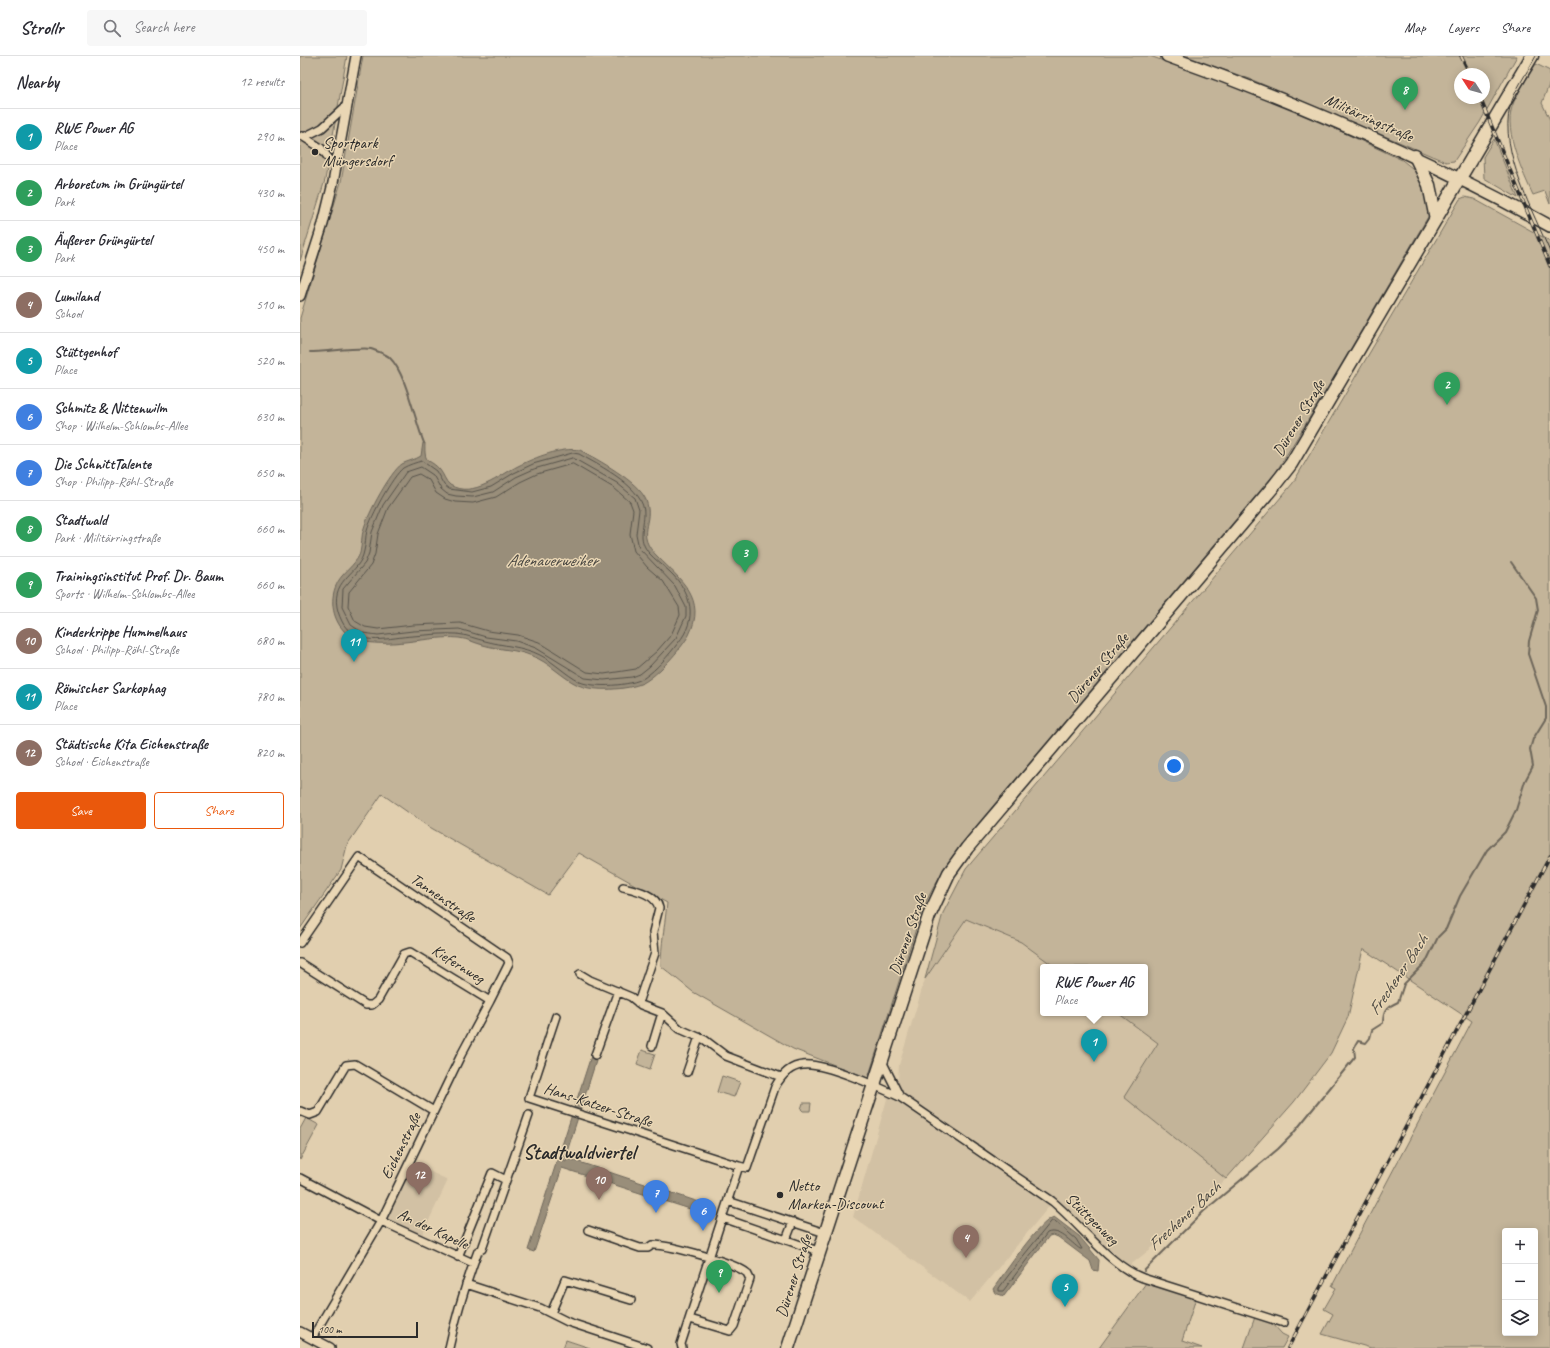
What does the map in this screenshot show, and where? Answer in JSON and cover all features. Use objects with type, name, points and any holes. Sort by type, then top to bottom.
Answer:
[{"type":"main road","name":"Militärringstraße","points":[[1167,56],[1284,99],[1415,156],[1550,226]]},
{"type":"main road","name":"Dürener Straße","points":[[788,1348],[818,1251],[929,916],[949,873],[967,848],[1286,470],[1532,56]]},
{"type":"main road","points":[[1415,156],[1430,185],[1436,219]]},
{"type":"street","points":[[300,296],[323,224],[336,168],[356,56]]},
{"type":"street","points":[[302,136],[322,128],[348,104]]},
{"type":"street","points":[[302,136],[321,148],[336,168]]},
{"type":"street","name":"Tannenstraße","points":[[300,943],[359,857],[506,958],[509,963]]},
{"type":"street","points":[[623,887],[638,890],[654,899],[659,908],[653,932],[655,953],[638,1003]]},
{"type":"street","name":"Kiefernweg","points":[[300,963],[366,1005],[372,1005],[378,1000],[404,954],[410,952],[490,1001]]},
{"type":"street","name":"Eichenstraße","points":[[312,1338],[381,1221],[461,1055],[509,963]]},
{"type":"street","points":[[580,974],[590,980],[631,997],[638,1003],[662,1014],[685,1032],[699,1037],[726,1056],[781,1077],[775,1088],[747,1168],[739,1166],[682,1348]]},
{"type":"street","points":[[595,1055],[618,991]]},
{"type":"street","points":[[652,1046],[662,1014]]},
{"type":"street","name":"Hans-Katzer-Straße","points":[[556,1016],[529,1098],[739,1166]]},
{"type":"street","points":[[687,1072],[699,1037]]},
{"type":"street","name":"Stüttgenweg","points":[[882,1060],[900,1097]]},
{"type":"street","points":[[300,1111],[310,1115],[318,1112],[346,1064],[350,1063],[355,1064],[434,1110]]},
{"type":"street","name":"Stüttgenweg","points":[[781,1077],[789,1069],[802,1065],[816,1065],[874,1085],[900,1097],[1052,1201],[1068,1214],[1116,1262],[1141,1277],[1284,1324]]},
{"type":"street","points":[[449,1348],[458,1309],[466,1284],[478,1251],[482,1249],[529,1115]]},
{"type":"street","points":[[458,1257],[492,1173],[506,1180]]},
{"type":"street","name":"An der Kapelle","points":[[300,1178],[381,1221],[473,1264]]},
{"type":"street","points":[[728,1201],[825,1233]]},
{"type":"street","points":[[723,1218],[818,1251]]},
{"type":"street","points":[[786,1240],[792,1222]]},
{"type":"street","points":[[588,1230],[640,1248],[648,1248],[652,1245],[660,1244],[709,1258],[744,1270],[747,1273],[750,1279],[734,1326],[730,1331],[690,1319]]},
{"type":"street","points":[[551,1313],[565,1280],[631,1300]]},
{"type":"street","points":[[466,1284],[540,1308],[568,1322],[647,1348]]},
{"type":"street","points":[[300,1332],[330,1348]]},
{"type":"shaded area","name":"Sportpark Müngersdorf","points":[[300,56],[347,56],[325,180],[300,261]]},
{"type":"shaded area","points":[[363,56],[1150,56],[1287,106],[1402,160],[1417,172],[1427,187],[1430,205],[1429,215],[1327,389],[1276,472],[966,838],[941,874],[921,913],[868,1078],[793,1049],[693,992],[661,966],[662,942],[667,903],[579,853],[548,895],[426,825],[382,794],[347,845],[341,870],[300,929],[300,318],[341,182]]},
{"type":"shaded area","points":[[1183,56],[1517,56],[1480,122],[1454,161],[1446,162],[1250,79]]},
{"type":"shaded area","points":[[1536,64],[1550,71],[1550,82],[1542,103],[1550,120],[1550,204],[1545,191],[1533,195],[1524,176],[1512,140],[1510,129],[1510,117],[1514,101]]},
{"type":"shaded area","points":[[1494,139],[1518,198],[1484,178],[1483,157]]},
{"type":"shaded area","points":[[1465,197],[1474,199],[1550,241],[1550,1348],[1371,1348],[1322,1334],[1333,1314],[1324,1309],[1336,1288],[1332,1286],[1472,1021],[1363,949],[1348,1017],[1331,1053],[1294,1102],[1226,1179],[1124,1097],[1158,1043],[1122,1016],[1148,1016],[1148,964],[1051,964],[1021,942],[966,919],[925,979],[943,913],[966,869],[1293,483],[1460,199]]},
{"type":"shaded area","points":[[966,919],[1021,942],[1051,964],[1040,964],[1040,1016],[1122,1016],[1158,1043],[1125,1097],[1226,1179],[1174,1230],[1128,1267],[1116,1259],[1056,1198],[970,1302],[853,1217],[887,1099],[898,1081],[899,1065],[925,979]]},
{"type":"shaded area","points":[[642,1050],[655,1054],[650,1069],[637,1064]]},
{"type":"shaded area","points":[[722,1076],[740,1082],[734,1097],[717,1092]]},
{"type":"shaded area","points":[[803,1103],[811,1103],[810,1111],[803,1111],[801,1109]]},
{"type":"shaded area","points":[[306,1118],[319,1125],[300,1160],[300,1129]]},
{"type":"shaded area","points":[[412,1163],[448,1180],[422,1235],[390,1219],[389,1217],[390,1210]]},
{"type":"shaded area","points":[[1146,1283],[1196,1298],[1182,1341],[1202,1348],[1099,1348]]},
{"type":"shaded area","points":[[1255,1317],[1271,1322],[1282,1334],[1288,1337],[1282,1348],[1244,1348]]},
{"type":"shaded area","points":[[566,1340],[590,1348],[563,1348]]},
{"type":"water","name":"Adenauerweiher","points":[[423,443],[425,443],[426,458],[440,470],[450,485],[459,489],[477,488],[533,459],[557,451],[573,449],[580,450],[597,459],[626,478],[642,493],[646,500],[648,516],[646,535],[651,549],[683,582],[693,601],[695,611],[694,622],[689,635],[675,654],[662,668],[643,683],[620,689],[592,689],[578,685],[544,662],[526,654],[489,647],[459,638],[378,643],[363,641],[350,636],[340,626],[334,614],[333,594],[335,588],[342,576],[359,556],[366,522],[386,484],[397,468],[402,464],[421,456]]},
{"type":"water","points":[[591,1056],[597,1058],[564,1161],[566,1162],[567,1158],[717,1208],[715,1217],[562,1168],[534,1252],[528,1250]]},
{"type":"water","points":[[1054,1217],[1079,1236],[1099,1260],[1098,1271],[1093,1270],[1090,1261],[1058,1237],[1053,1235],[1049,1236],[1004,1296],[995,1293],[993,1289],[1022,1249],[1040,1228]]},
{"type":"waterway","points":[[310,352],[371,349],[389,357],[396,365],[401,375],[424,443]]},
{"type":"waterway","name":"Frechener Bach","points":[[1144,1271],[1204,1211],[1278,1149],[1291,1136],[1355,1057],[1354,1048],[1358,1041],[1366,1043],[1370,1038],[1372,1030],[1383,1023],[1386,1010],[1398,1002],[1404,984],[1426,962],[1438,937],[1446,929],[1460,896],[1487,850],[1505,832],[1516,810],[1525,781],[1533,766],[1530,749],[1533,739],[1546,718],[1546,707],[1528,654],[1529,641],[1538,610],[1536,598],[1511,562]]},
{"type":"tram line","points":[[1536,56],[1512,100],[1508,124],[1509,143],[1527,201],[1550,252]]},
{"type":"railway","points":[[1461,56],[1467,68]]},
{"type":"railway","points":[[1482,104],[1550,266]]},
{"type":"railway","points":[[1288,1348],[1550,856]]},
{"type":"place","name":"Stadtwald","points":[[1405,110]]},
{"type":"place","name":"Sportpark Müngersdorf","points":[[315,152]]},
{"type":"place","name":"Arboretum im Grüngürtel","points":[[1447,405]]},
{"type":"place","name":"Äußerer Grüngürtel","points":[[745,573]]},
{"type":"place","name":"Römischer Sarkophag","points":[[354,662]]},
{"type":"place","name":"RWE Power AG","points":[[1094,1062]]},
{"type":"place","name":"Städtische Kita Eichenstraße","points":[[419,1195]]},
{"type":"place","name":"Netto Marken-Discount","points":[[780,1195]]},
{"type":"place","name":"Kinderkrippe Hummelhaus","points":[[599,1200]]},
{"type":"place","name":"Die SchnittTalente","points":[[656,1213]]},
{"type":"place","name":"Schmitz & Nittenwilm","points":[[703,1231]]},
{"type":"place","name":"Lumiland","points":[[966,1258]]},
{"type":"place","name":"Trainingsinstitut Prof. Dr. Baum","points":[[719,1293]]},
{"type":"place","name":"Stüttgenhof","points":[[1065,1307]]},
{"type":"district","name":"Stadtwaldviertel","points":[[579,1152]]}]
